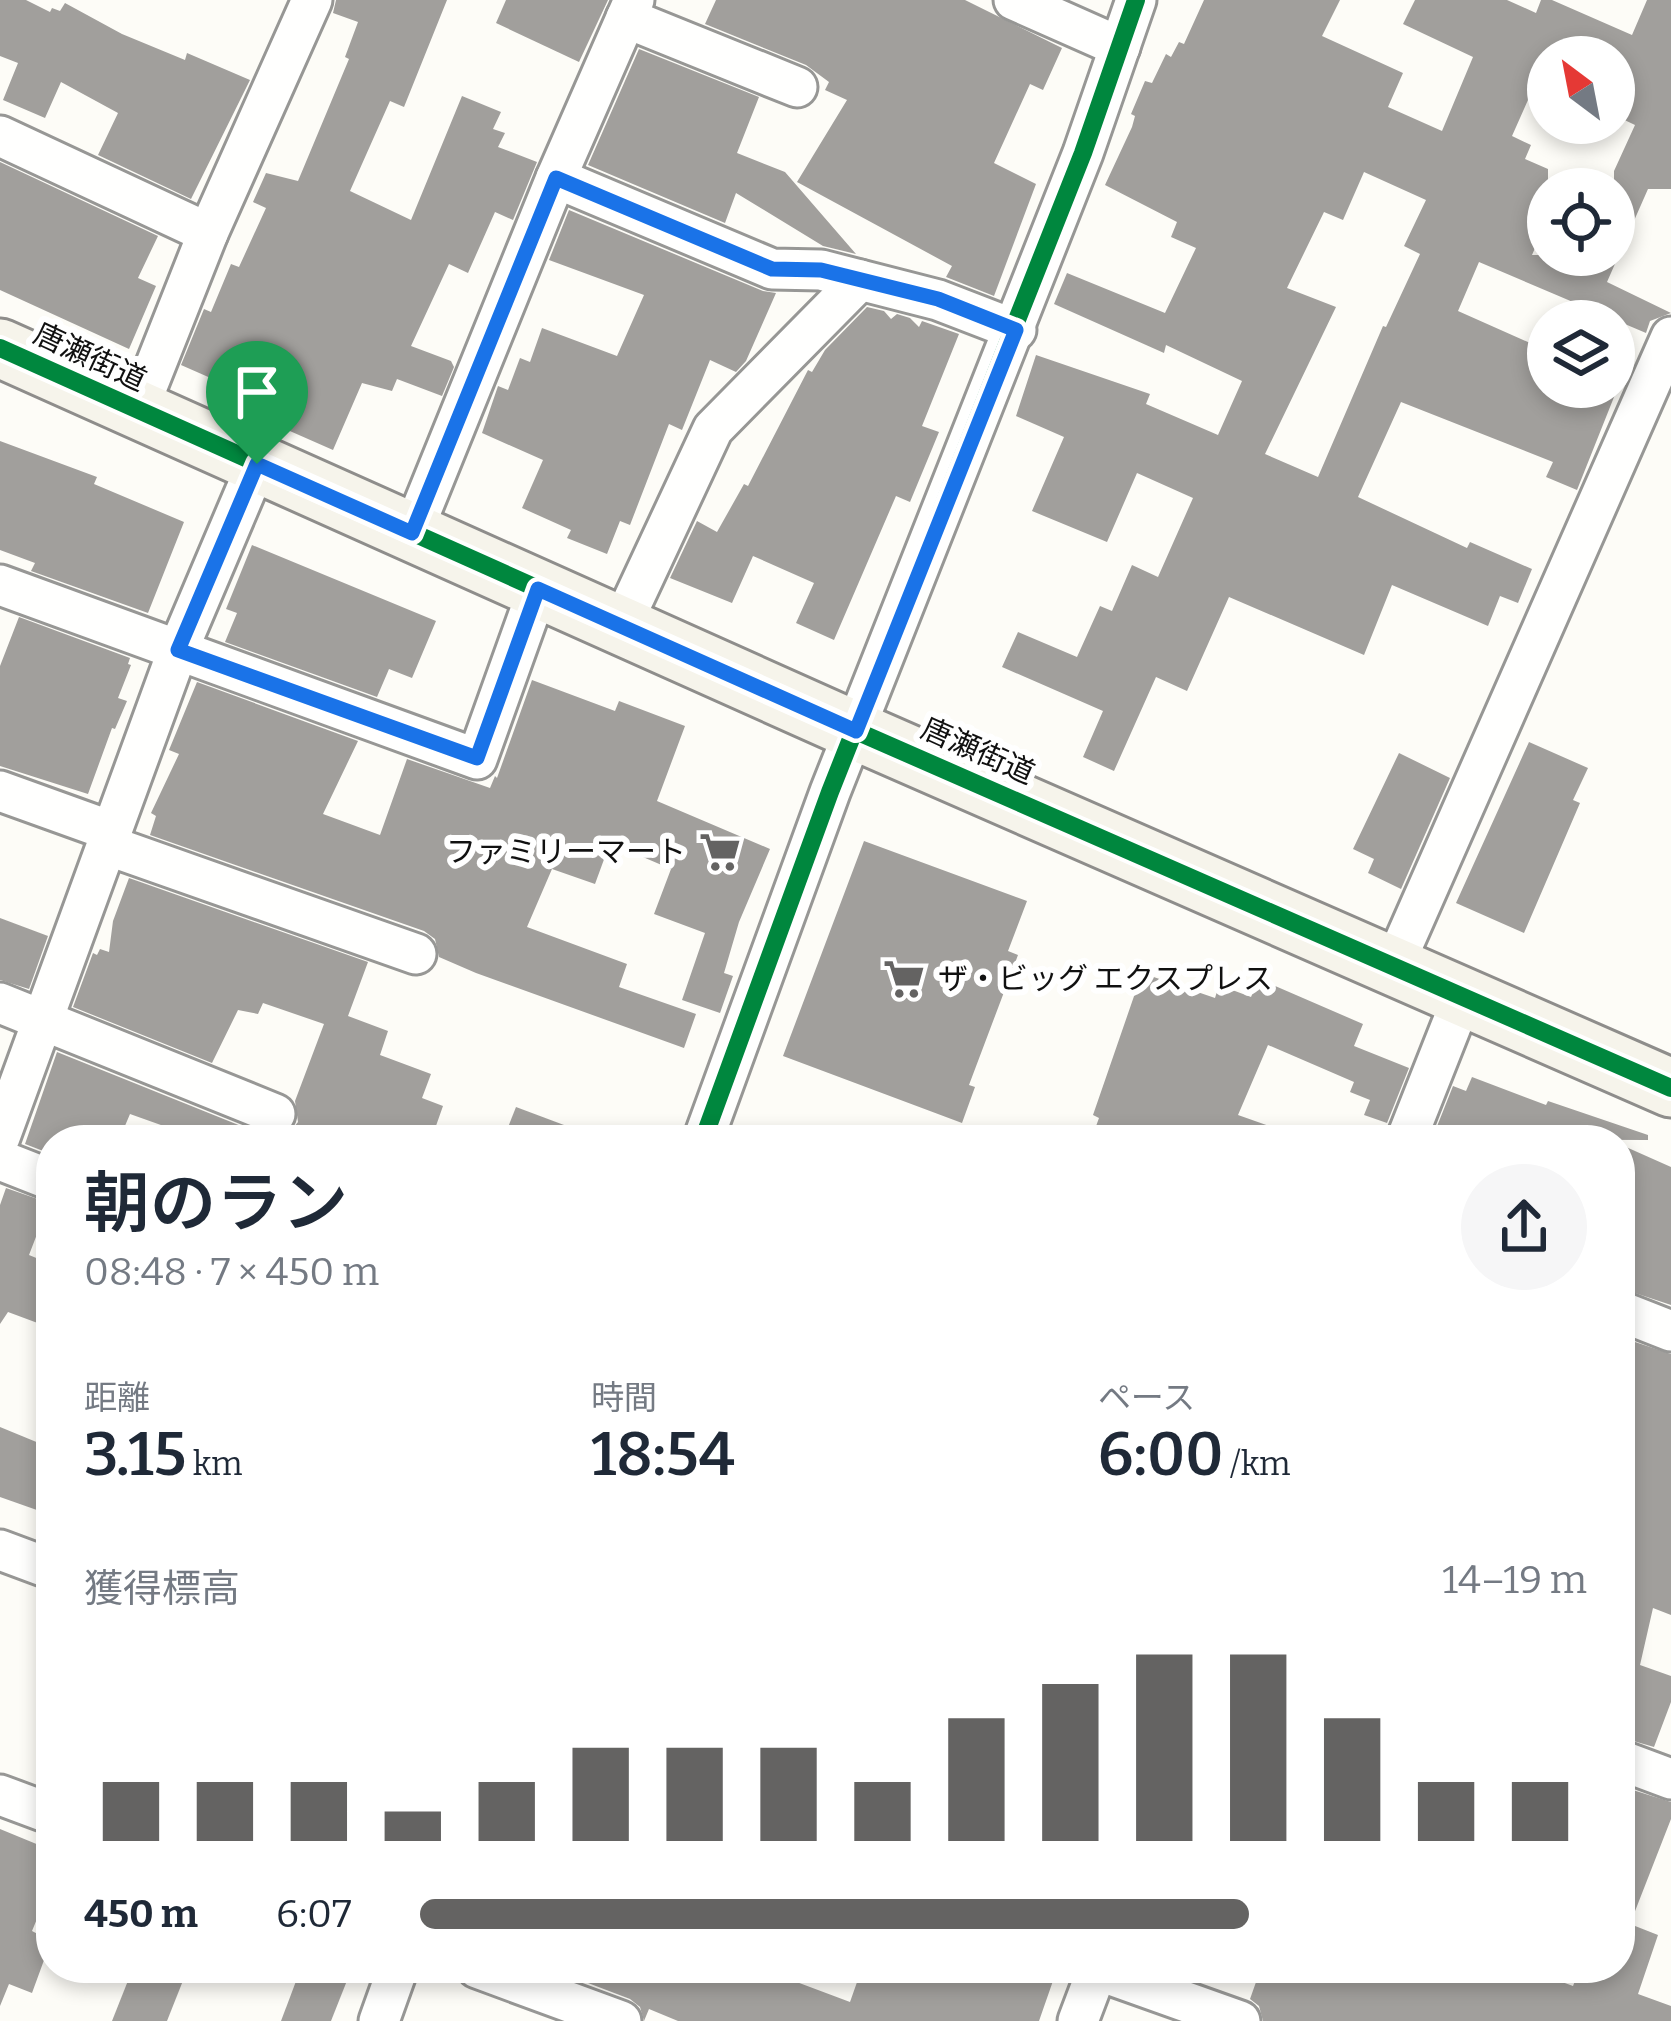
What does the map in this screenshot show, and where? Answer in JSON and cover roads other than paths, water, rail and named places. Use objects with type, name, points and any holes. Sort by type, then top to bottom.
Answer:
[{"type":"street","points":[[137,412],[208,233],[312,0]]},
{"type":"street","points":[[1014,0],[1120,46]]},
{"type":"street","points":[[709,1125],[856,731],[1016,330],[1136,0]]},
{"type":"street","points":[[412,533],[630,9],[797,87]]},
{"type":"street","points":[[0,136],[208,233]]},
{"type":"street","points":[[556,178],[772,269],[821,270],[938,299],[1016,330]]},
{"type":"street","points":[[621,626],[712,429],[860,280]]},
{"type":"street","points":[[1394,965],[1671,337]]},
{"type":"street","name":"唐瀬街道","points":[[0,348],[1671,1088]]},
{"type":"street","points":[[0,1137],[178,650],[257,464]]},
{"type":"street","points":[[0,585],[477,758],[538,589]]},
{"type":"street","points":[[0,791],[109,838],[416,954]]},
{"type":"street","points":[[1412,1125],[1462,996]]},
{"type":"street","points":[[0,1003],[275,1114]]},
{"type":"street","points":[[0,1160],[36,1174]]},
{"type":"street","points":[[1635,1317],[1671,1330]]},
{"type":"street","points":[[0,1550],[36,1563]]},
{"type":"street","points":[[1635,1766],[1671,1779]]},
{"type":"street","points":[[0,1795],[36,1808]]},
{"type":"street","points":[[379,2021],[393,1983]]},
{"type":"street","points":[[518,1983],[621,2021]]},
{"type":"street","points":[[1078,2021],[1090,1983]]},
{"type":"street","points":[[1134,1983],[1240,2021]]},
{"type":"place","name":"ファミリーマート","points":[[720,852]]},
{"type":"place","name":"ザ・ビッグ エクスプレス","points":[[904,979]]}]
